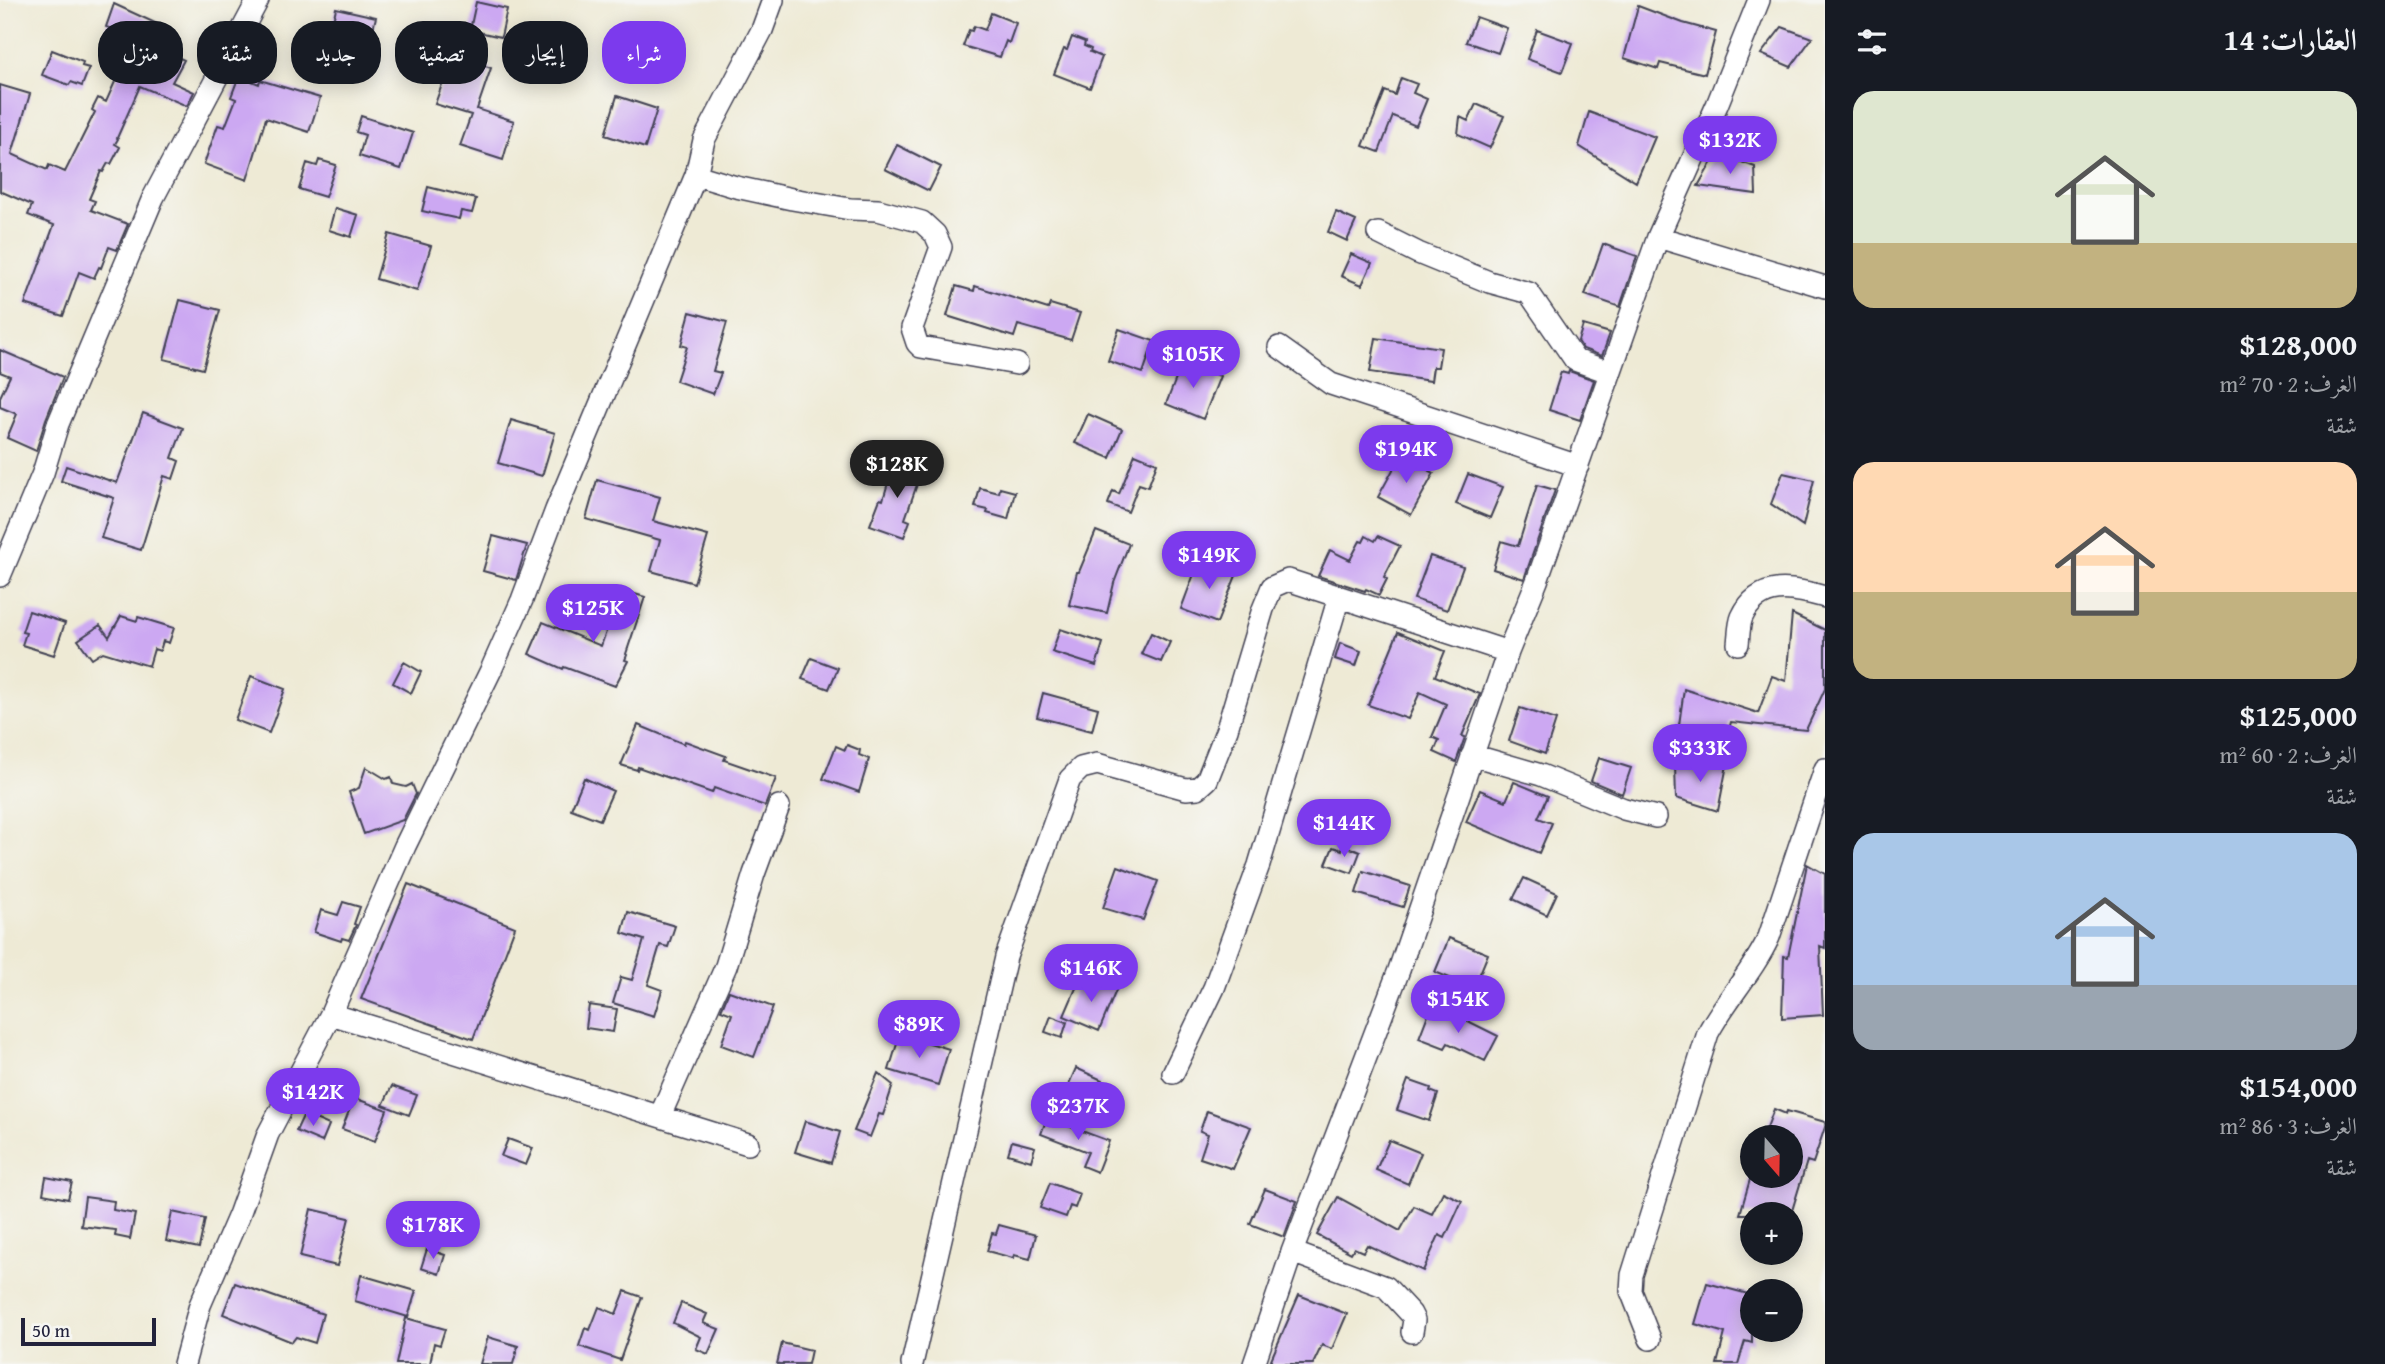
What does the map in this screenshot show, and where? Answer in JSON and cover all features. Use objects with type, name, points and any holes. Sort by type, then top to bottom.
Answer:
[{"type":"street","points":[[0,576],[43,473],[58,424],[153,198],[258,0]]},
{"type":"street","points":[[184,1364],[200,1305],[239,1215],[268,1135],[331,1014],[405,846],[517,611],[556,510],[696,175],[704,140],[762,30],[774,0]]},
{"type":"street","points":[[1254,1364],[1292,1252],[1399,971],[1508,652],[1578,466],[1658,237],[1717,104],[1759,0]]},
{"type":"street","points":[[696,175],[792,199],[850,209],[878,210],[922,222],[935,234],[941,247],[912,328],[916,343],[922,347],[1017,365]]},
{"type":"street","points":[[1378,233],[1418,253],[1489,282],[1529,293],[1575,360],[1609,372]]},
{"type":"street","points":[[1658,237],[1825,287]]},
{"type":"street","points":[[1279,347],[1331,384],[1578,466]]},
{"type":"street","points":[[912,1364],[1006,957],[1070,779],[1081,768],[1097,764],[1186,789],[1198,788],[1207,780],[1227,729],[1263,609],[1272,587],[1288,580],[1508,652]]},
{"type":"street","points":[[1738,645],[1742,617],[1765,592],[1784,588],[1825,597]]},
{"type":"street","points":[[1173,1073],[1214,988],[1259,865],[1339,597]]},
{"type":"street","points":[[1472,755],[1541,775],[1624,808],[1656,817]]},
{"type":"street","points":[[1650,1339],[1631,1291],[1632,1275],[1642,1241],[1708,1034],[1728,998],[1761,954],[1825,769]]},
{"type":"street","points":[[660,1116],[726,966],[754,874],[779,806]]},
{"type":"street","points":[[331,1014],[748,1144]]},
{"type":"street","points":[[1292,1252],[1386,1287],[1411,1314],[1414,1320],[1412,1332]]},
{"type":"building","points":[[476,2],[507,9],[504,21],[502,21],[501,37],[488,34],[488,21],[472,21]]},
{"type":"building","points":[[114,4],[151,21],[108,21]]},
{"type":"building","points":[[1638,6],[1716,32],[1705,74],[1660,63],[1658,69],[1624,58]]},
{"type":"building","points":[[336,8],[376,17],[375,21],[333,21]]},
{"type":"building","points":[[991,13],[1016,23],[1009,43],[1006,41],[1000,57],[963,46],[969,30],[972,31],[974,26],[985,30]]},
{"type":"building","points":[[1476,17],[1507,28],[1498,53],[1466,42]]},
{"type":"building","points":[[1782,27],[1812,38],[1791,67],[1761,54]]},
{"type":"building","points":[[1537,30],[1573,43],[1562,72],[1527,59]]},
{"type":"building","points":[[1072,37],[1085,42],[1084,46],[1091,49],[1090,52],[1102,57],[1090,88],[1054,74]]},
{"type":"building","points":[[52,50],[83,62],[82,66],[89,68],[82,86],[71,82],[69,85],[42,75]]},
{"type":"building","points":[[1401,78],[1417,84],[1413,93],[1427,99],[1416,126],[1393,116],[1379,152],[1363,146],[1385,91],[1395,95]]},
{"type":"building","points":[[114,84],[176,84],[194,92],[187,106],[140,86],[115,144],[120,147],[111,164],[108,163],[103,172],[101,171],[89,199],[95,201],[91,210],[128,224],[117,250],[109,247],[94,278],[79,272],[63,316],[25,304],[54,225],[28,215],[32,205],[0,191],[0,85],[30,94],[12,154],[47,170],[49,165],[65,172],[95,112],[92,110],[98,98],[106,102]]},
{"type":"building","points":[[236,84],[273,84],[320,98],[309,132],[266,118],[247,180],[204,164],[218,125],[225,127],[236,99],[231,97]]},
{"type":"building","points":[[442,84],[486,84],[477,109],[514,121],[503,160],[460,146],[471,115],[435,104]]},
{"type":"building","points":[[617,96],[657,109],[645,148],[605,135]]},
{"type":"building","points":[[1476,104],[1504,116],[1490,148],[1458,134],[1460,117],[1468,121]]},
{"type":"building","points":[[1589,112],[1655,137],[1636,182],[1579,146]]},
{"type":"building","points":[[361,116],[413,133],[401,169],[359,156],[365,135],[356,132]]},
{"type":"building","points":[[897,145],[941,167],[929,191],[885,169]]},
{"type":"building","points":[[1717,153],[1755,167],[1756,194],[1698,186]]},
{"type":"building","points":[[319,160],[336,165],[325,197],[299,189],[307,163],[317,166]]},
{"type":"building","points":[[428,187],[476,199],[472,213],[461,211],[459,219],[422,211]]},
{"type":"building","points":[[335,208],[358,215],[351,237],[329,230]]},
{"type":"building","points":[[1336,212],[1356,221],[1347,241],[1328,232]]},
{"type":"building","points":[[389,234],[431,246],[417,291],[376,279]]},
{"type":"building","points":[[1603,244],[1637,256],[1620,307],[1585,295]]},
{"type":"building","points":[[1351,254],[1372,263],[1362,285],[1341,276]]},
{"type":"building","points":[[956,286],[974,291],[975,286],[1048,309],[1050,304],[1080,313],[1071,340],[1018,325],[1014,337],[947,316]]},
{"type":"building","points":[[180,300],[220,310],[203,369],[164,359]]},
{"type":"building","points":[[690,312],[727,322],[713,371],[721,373],[713,394],[676,381],[687,347],[681,345]]},
{"type":"building","points":[[1583,325],[1610,333],[1602,356],[1583,349],[1578,341]]},
{"type":"building","points":[[1119,329],[1154,341],[1143,373],[1108,361]]},
{"type":"building","points":[[1376,338],[1441,348],[1438,367],[1433,367],[1431,381],[1370,372]]},
{"type":"building","points":[[0,350],[63,377],[36,451],[7,438],[17,414],[0,407],[0,397],[10,376],[0,372]]},
{"type":"building","points":[[1183,361],[1220,376],[1203,419],[1166,404]]},
{"type":"building","points":[[1569,371],[1594,380],[1580,420],[1549,410],[1561,372],[1568,374]]},
{"type":"building","points":[[143,413],[183,428],[172,458],[179,461],[173,479],[164,476],[141,550],[101,538],[114,498],[61,481],[66,466],[117,483]]},
{"type":"building","points":[[1088,414],[1122,429],[1110,458],[1075,443]]},
{"type":"building","points":[[511,420],[555,433],[542,476],[498,463]]},
{"type":"building","points":[[1135,454],[1157,463],[1148,487],[1139,484],[1128,512],[1108,504],[1113,491],[1119,494]]},
{"type":"building","points":[[1401,455],[1434,473],[1411,515],[1378,497]]},
{"type":"building","points":[[894,462],[922,470],[905,519],[910,521],[904,537],[870,525],[880,499],[883,500]]},
{"type":"building","points":[[1783,473],[1814,480],[1803,526],[1771,504]]},
{"type":"building","points":[[1468,474],[1503,487],[1490,518],[1456,504]]},
{"type":"building","points":[[597,480],[660,497],[653,521],[708,536],[694,583],[651,571],[660,540],[586,519]]},
{"type":"building","points":[[1537,485],[1555,490],[1524,579],[1493,569],[1501,541],[1518,546]]},
{"type":"building","points":[[980,488],[999,493],[1000,488],[1015,492],[1008,519],[975,507]]},
{"type":"building","points":[[1096,531],[1129,544],[1114,583],[1107,613],[1069,605],[1077,572]]},
{"type":"building","points":[[493,536],[527,545],[516,580],[483,571]]},
{"type":"building","points":[[1366,536],[1375,541],[1378,536],[1400,546],[1384,577],[1387,579],[1379,595],[1318,576],[1330,550],[1350,560],[1360,541],[1363,542]]},
{"type":"building","points":[[1430,556],[1463,567],[1447,610],[1414,599]]},
{"type":"building","points":[[1200,558],[1237,573],[1217,623],[1181,609]]},
{"type":"building","points":[[621,590],[645,597],[626,654],[625,660],[628,661],[615,686],[564,667],[563,669],[529,654],[543,622],[601,646]]},
{"type":"building","points":[[29,611],[65,623],[54,655],[22,645],[26,633],[22,632]]},
{"type":"building","points":[[1792,614],[1825,630],[1825,689],[1806,730],[1731,722],[1723,750],[1678,732],[1684,689],[1758,713],[1772,676],[1786,681]]},
{"type":"building","points":[[121,616],[137,621],[138,617],[174,628],[169,643],[163,641],[160,651],[154,649],[149,666],[103,652],[92,659],[78,640],[100,625],[109,637]]},
{"type":"building","points":[[1060,629],[1103,643],[1096,666],[1052,652]]},
{"type":"building","points":[[1398,632],[1445,651],[1435,676],[1480,694],[1462,736],[1465,737],[1456,762],[1434,752],[1439,740],[1432,737],[1446,704],[1420,692],[1408,719],[1368,705]]},
{"type":"building","points":[[1151,633],[1170,642],[1161,662],[1141,654]]},
{"type":"building","points":[[1340,643],[1361,651],[1356,666],[1335,659]]},
{"type":"building","points":[[811,658],[838,668],[829,689],[802,679]]},
{"type":"building","points":[[404,662],[421,672],[411,693],[393,683]]},
{"type":"building","points":[[251,676],[285,689],[269,733],[235,720]]},
{"type":"building","points":[[1043,693],[1098,708],[1092,731],[1037,717]]},
{"type":"building","points":[[1520,708],[1556,720],[1545,754],[1509,741]]},
{"type":"building","points":[[638,725],[684,744],[685,741],[726,756],[724,760],[776,778],[765,806],[714,788],[712,793],[638,767],[637,770],[621,765]]},
{"type":"building","points":[[847,745],[860,750],[859,755],[869,759],[859,792],[823,779],[836,746],[845,750]]},
{"type":"building","points":[[1599,758],[1631,768],[1622,794],[1591,781]]},
{"type":"building","points":[[1675,764],[1727,765],[1718,811],[1676,798]]},
{"type":"building","points":[[366,767],[386,779],[391,777],[393,784],[406,787],[412,784],[416,794],[403,820],[364,834],[349,792],[359,788]]},
{"type":"building","points":[[584,778],[613,791],[600,820],[571,809]]},
{"type":"building","points":[[1514,782],[1548,796],[1538,818],[1552,823],[1539,853],[1466,822],[1480,790],[1506,801]]},
{"type":"building","points":[[1343,845],[1360,852],[1352,873],[1326,864],[1333,847],[1342,850]]},
{"type":"building","points":[[1807,864],[1825,874],[1825,948],[1820,946],[1823,1015],[1782,1018],[1784,956],[1788,957]]},
{"type":"building","points":[[1118,866],[1158,881],[1143,920],[1103,908]]},
{"type":"building","points":[[1363,871],[1410,886],[1403,907],[1356,893]]},
{"type":"building","points":[[1524,878],[1557,893],[1547,915],[1513,899]]},
{"type":"building","points":[[408,884],[515,927],[473,1039],[361,999]]},
{"type":"building","points":[[343,902],[360,907],[349,940],[342,938],[341,941],[314,932],[321,910],[338,915]]},
{"type":"building","points":[[628,912],[675,926],[668,947],[660,945],[648,985],[662,990],[654,1016],[613,1003],[621,977],[632,980],[644,940],[622,933]]},
{"type":"building","points":[[1449,938],[1488,954],[1474,988],[1435,972]]},
{"type":"building","points":[[1097,979],[1117,988],[1099,1031],[1064,1016],[1079,981],[1093,987]]},
{"type":"building","points":[[729,991],[773,1007],[754,1057],[721,1045],[732,1014],[721,1010]]},
{"type":"building","points":[[589,1005],[617,1009],[613,1032],[586,1028]]},
{"type":"building","points":[[1429,1012],[1438,1015],[1439,1012],[1462,1022],[1464,1019],[1498,1036],[1485,1061],[1448,1043],[1445,1048],[1419,1038]]},
{"type":"building","points":[[1051,1016],[1067,1022],[1062,1038],[1045,1032]]},
{"type":"building","points":[[900,1034],[949,1049],[938,1085],[889,1070]]},
{"type":"building","points":[[1076,1068],[1102,1080],[1090,1106],[1064,1095]]},
{"type":"building","points":[[878,1073],[893,1085],[883,1115],[879,1114],[870,1137],[854,1131]]},
{"type":"building","points":[[1408,1080],[1431,1088],[1430,1091],[1438,1094],[1429,1121],[1397,1110]]},
{"type":"building","points":[[392,1086],[417,1095],[409,1115],[383,1105]]},
{"type":"building","points":[[354,1098],[387,1110],[375,1141],[342,1129]]},
{"type":"building","points":[[1774,1109],[1825,1122],[1813,1163],[1807,1161],[1803,1174],[1803,1125],[1768,1125]]},
{"type":"building","points":[[1207,1111],[1251,1127],[1233,1169],[1200,1158],[1208,1134],[1200,1131]]},
{"type":"building","points":[[304,1114],[329,1125],[322,1142],[296,1131]]},
{"type":"building","points":[[1047,1118],[1109,1141],[1097,1172],[1082,1166],[1088,1152],[1041,1134]]},
{"type":"building","points":[[805,1121],[840,1132],[831,1163],[795,1152]]},
{"type":"building","points":[[508,1139],[533,1148],[526,1165],[501,1156]]},
{"type":"building","points":[[1389,1140],[1421,1153],[1408,1184],[1376,1170]]},
{"type":"building","points":[[1012,1141],[1035,1147],[1031,1161],[1008,1154]]},
{"type":"building","points":[[46,1177],[72,1182],[68,1199],[43,1194]]},
{"type":"building","points":[[1050,1183],[1080,1194],[1075,1208],[1070,1206],[1066,1217],[1040,1208]]},
{"type":"building","points":[[1748,1188],[1799,1188],[1795,1202],[1743,1202]]},
{"type":"building","points":[[1265,1189],[1297,1201],[1284,1237],[1250,1224]]},
{"type":"building","points":[[1443,1192],[1462,1201],[1445,1238],[1439,1235],[1423,1271],[1367,1245],[1363,1252],[1354,1248],[1351,1253],[1317,1235],[1338,1197],[1400,1231],[1414,1206],[1432,1214]]},
{"type":"building","points":[[85,1197],[114,1201],[113,1210],[135,1214],[130,1239],[115,1236],[116,1230],[81,1226]]},
{"type":"building","points":[[311,1209],[349,1218],[337,1266],[300,1257]]},
{"type":"building","points":[[172,1212],[205,1219],[199,1248],[166,1241]]},
{"type":"building","points":[[999,1225],[1036,1235],[1030,1259],[1014,1255],[1013,1258],[987,1251],[992,1233],[996,1234]]},
{"type":"building","points":[[427,1249],[445,1255],[439,1274],[421,1268]]},
{"type":"building","points":[[361,1275],[416,1291],[408,1317],[355,1301]]},
{"type":"building","points":[[235,1283],[323,1314],[315,1343],[296,1337],[292,1342],[223,1314]]},
{"type":"building","points":[[1707,1283],[1740,1292],[1740,1342],[1745,1342],[1738,1364],[1717,1364],[1725,1333],[1695,1324]]},
{"type":"building","points":[[625,1291],[642,1297],[620,1360],[579,1346],[585,1328],[590,1330],[599,1307],[616,1314]]},
{"type":"building","points":[[1299,1295],[1347,1314],[1332,1349],[1322,1345],[1313,1364],[1269,1364]]},
{"type":"building","points":[[681,1303],[707,1314],[703,1323],[719,1329],[708,1354],[696,1349],[701,1337],[673,1323]]},
{"type":"building","points":[[406,1318],[445,1329],[440,1345],[434,1343],[430,1364],[396,1364]]},
{"type":"building","points":[[488,1337],[518,1346],[513,1364],[480,1364]]},
{"type":"building","points":[[782,1343],[811,1350],[808,1364],[777,1364]]}]
